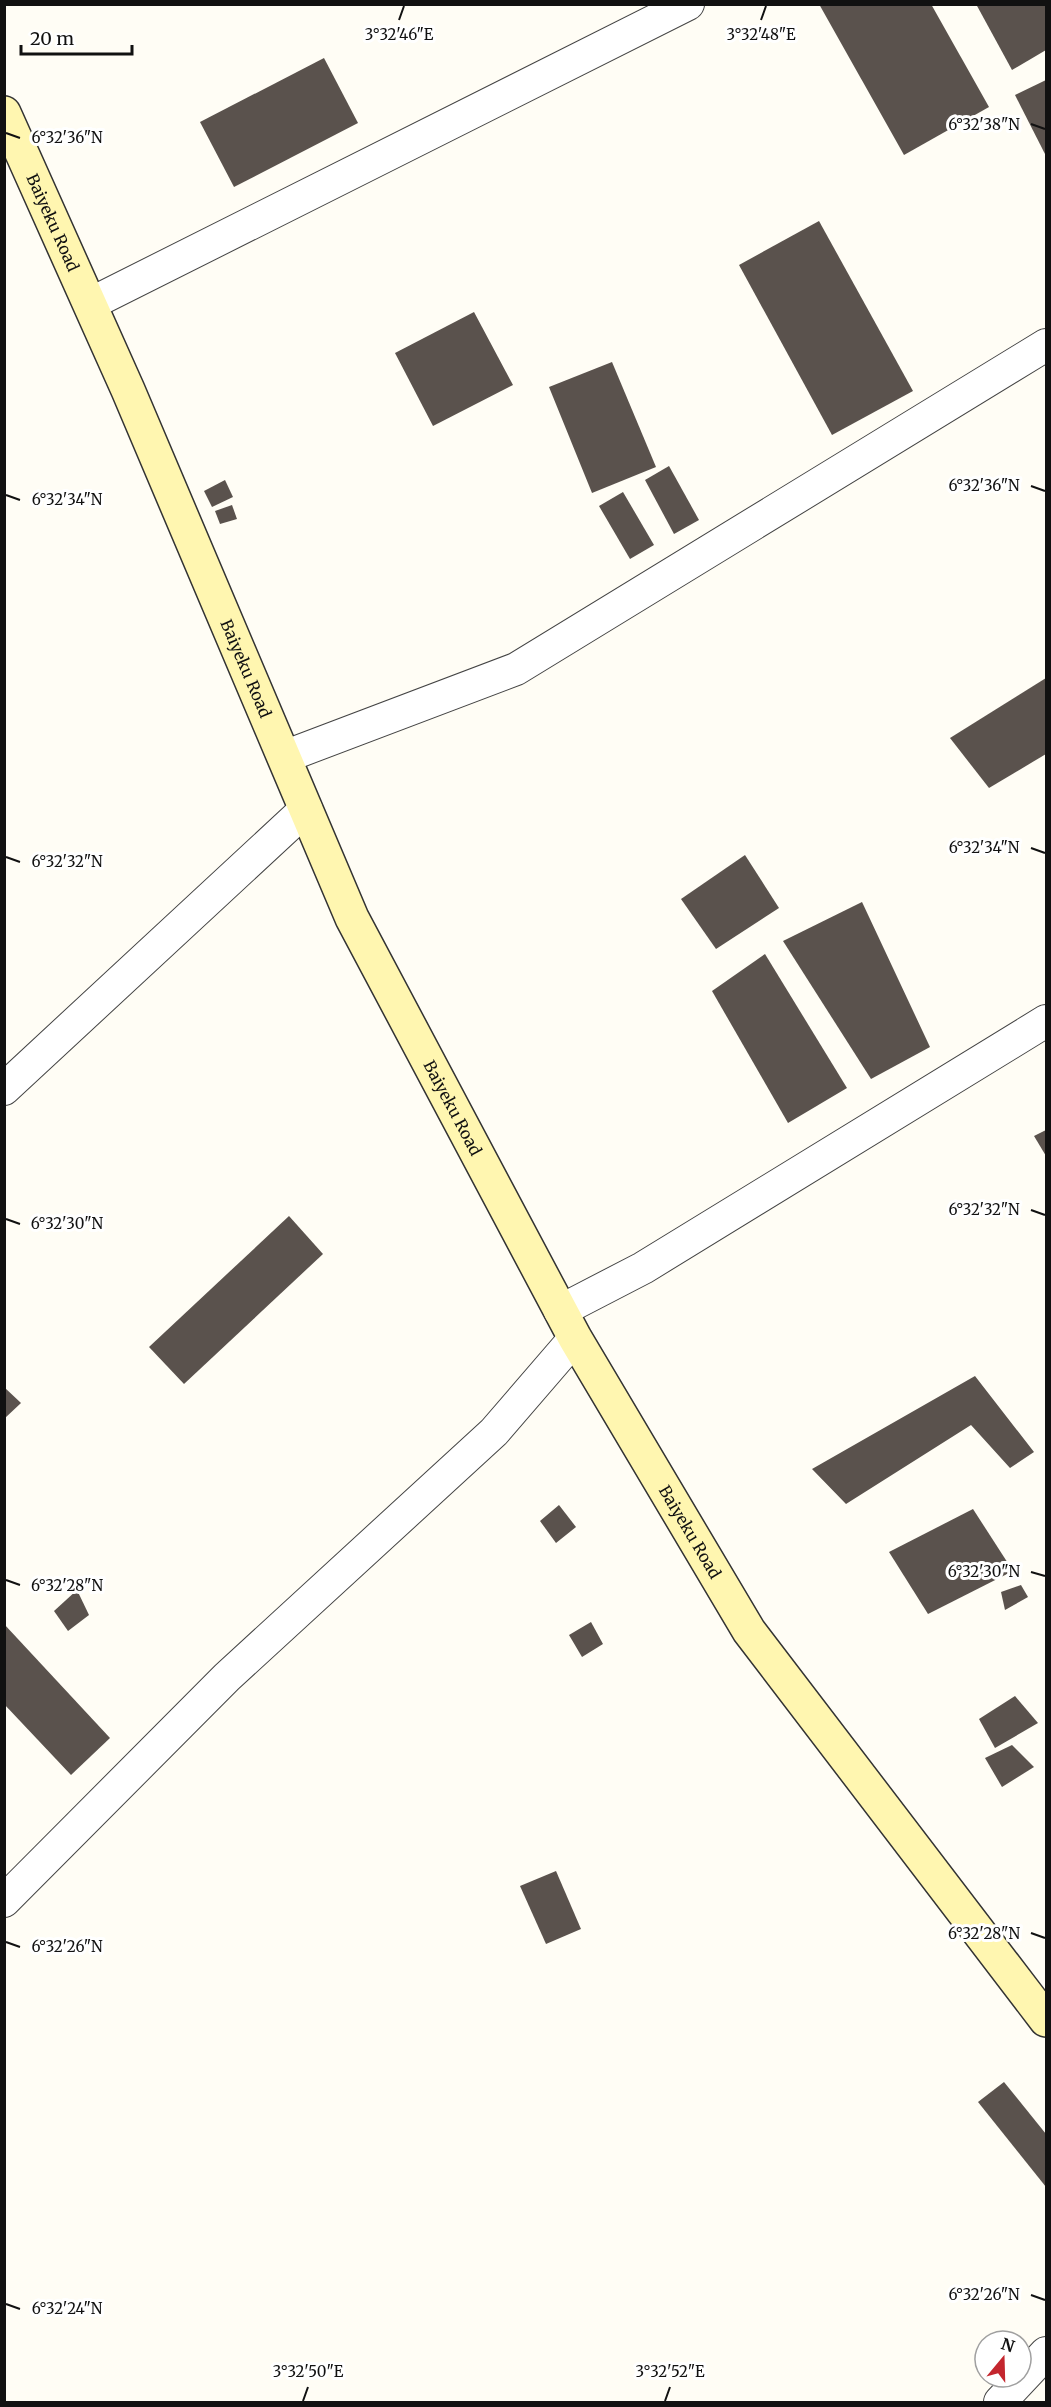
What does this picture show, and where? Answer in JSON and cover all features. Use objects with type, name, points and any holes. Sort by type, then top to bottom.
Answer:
[{"type":"main road","name":"Baiyeku Road","points":[[4,113],[90,304],[352,918],[568,1325],[749,1631],[1047,2020]]},
{"type":"street","points":[[90,304],[688,4]]},
{"type":"street","points":[[284,757],[516,669],[1047,345]]},
{"type":"street","points":[[4,1089],[306,809]]},
{"type":"street","points":[[4,1901],[227,1677],[494,1432],[568,1325],[644,1268],[1047,1021]]},
{"type":"street","points":[[1000,2403],[1047,2353]]},
{"type":"building","points":[[819,4],[931,4],[989,107],[904,155]]},
{"type":"building","points":[[976,4],[1046,4],[1046,50],[1012,70]]},
{"type":"building","points":[[324,58],[358,123],[234,187],[200,122]]},
{"type":"building","points":[[1046,80],[1046,156],[1015,95]]},
{"type":"building","points":[[819,221],[913,391],[832,435],[739,265]]},
{"type":"building","points":[[474,312],[513,385],[433,426],[395,353]]},
{"type":"building","points":[[612,362],[656,467],[592,493],[549,387]]},
{"type":"building","points":[[669,466],[699,520],[674,534],[645,480]]},
{"type":"building","points":[[225,480],[233,497],[212,507],[204,491]]},
{"type":"building","points":[[623,492],[654,545],[630,559],[599,506]]},
{"type":"building","points":[[232,505],[237,519],[220,524],[215,511]]},
{"type":"building","points":[[1046,678],[1046,754],[989,788],[950,738]]},
{"type":"building","points":[[745,855],[779,908],[716,949],[681,899]]},
{"type":"building","points":[[862,902],[930,1047],[871,1079],[783,941]]},
{"type":"building","points":[[765,954],[847,1088],[788,1123],[712,991]]},
{"type":"building","points":[[1046,1130],[1046,1156],[1034,1136]]},
{"type":"building","points":[[289,1216],[323,1254],[184,1384],[149,1347]]},
{"type":"building","points":[[975,1376],[1034,1452],[1010,1468],[971,1425],[846,1504],[812,1469]]},
{"type":"building","points":[[4,1387],[21,1403],[4,1419]]},
{"type":"building","points":[[559,1505],[576,1527],[556,1543],[540,1521]]},
{"type":"building","points":[[973,1509],[1013,1571],[928,1614],[889,1552]]},
{"type":"building","points":[[1021,1585],[1028,1597],[1005,1610],[1001,1592]]},
{"type":"building","points":[[77,1590],[89,1615],[68,1631],[54,1611]]},
{"type":"building","points":[[591,1622],[603,1644],[582,1657],[569,1635]]},
{"type":"building","points":[[4,1624],[110,1738],[71,1775],[4,1704]]},
{"type":"building","points":[[1015,1696],[1038,1723],[995,1748],[979,1719]]},
{"type":"building","points":[[1012,1745],[1034,1767],[1002,1787],[985,1758]]},
{"type":"building","points":[[556,1871],[581,1929],[546,1944],[520,1886]]},
{"type":"building","points":[[1004,2082],[1046,2134],[1046,2187],[978,2102]]}]
